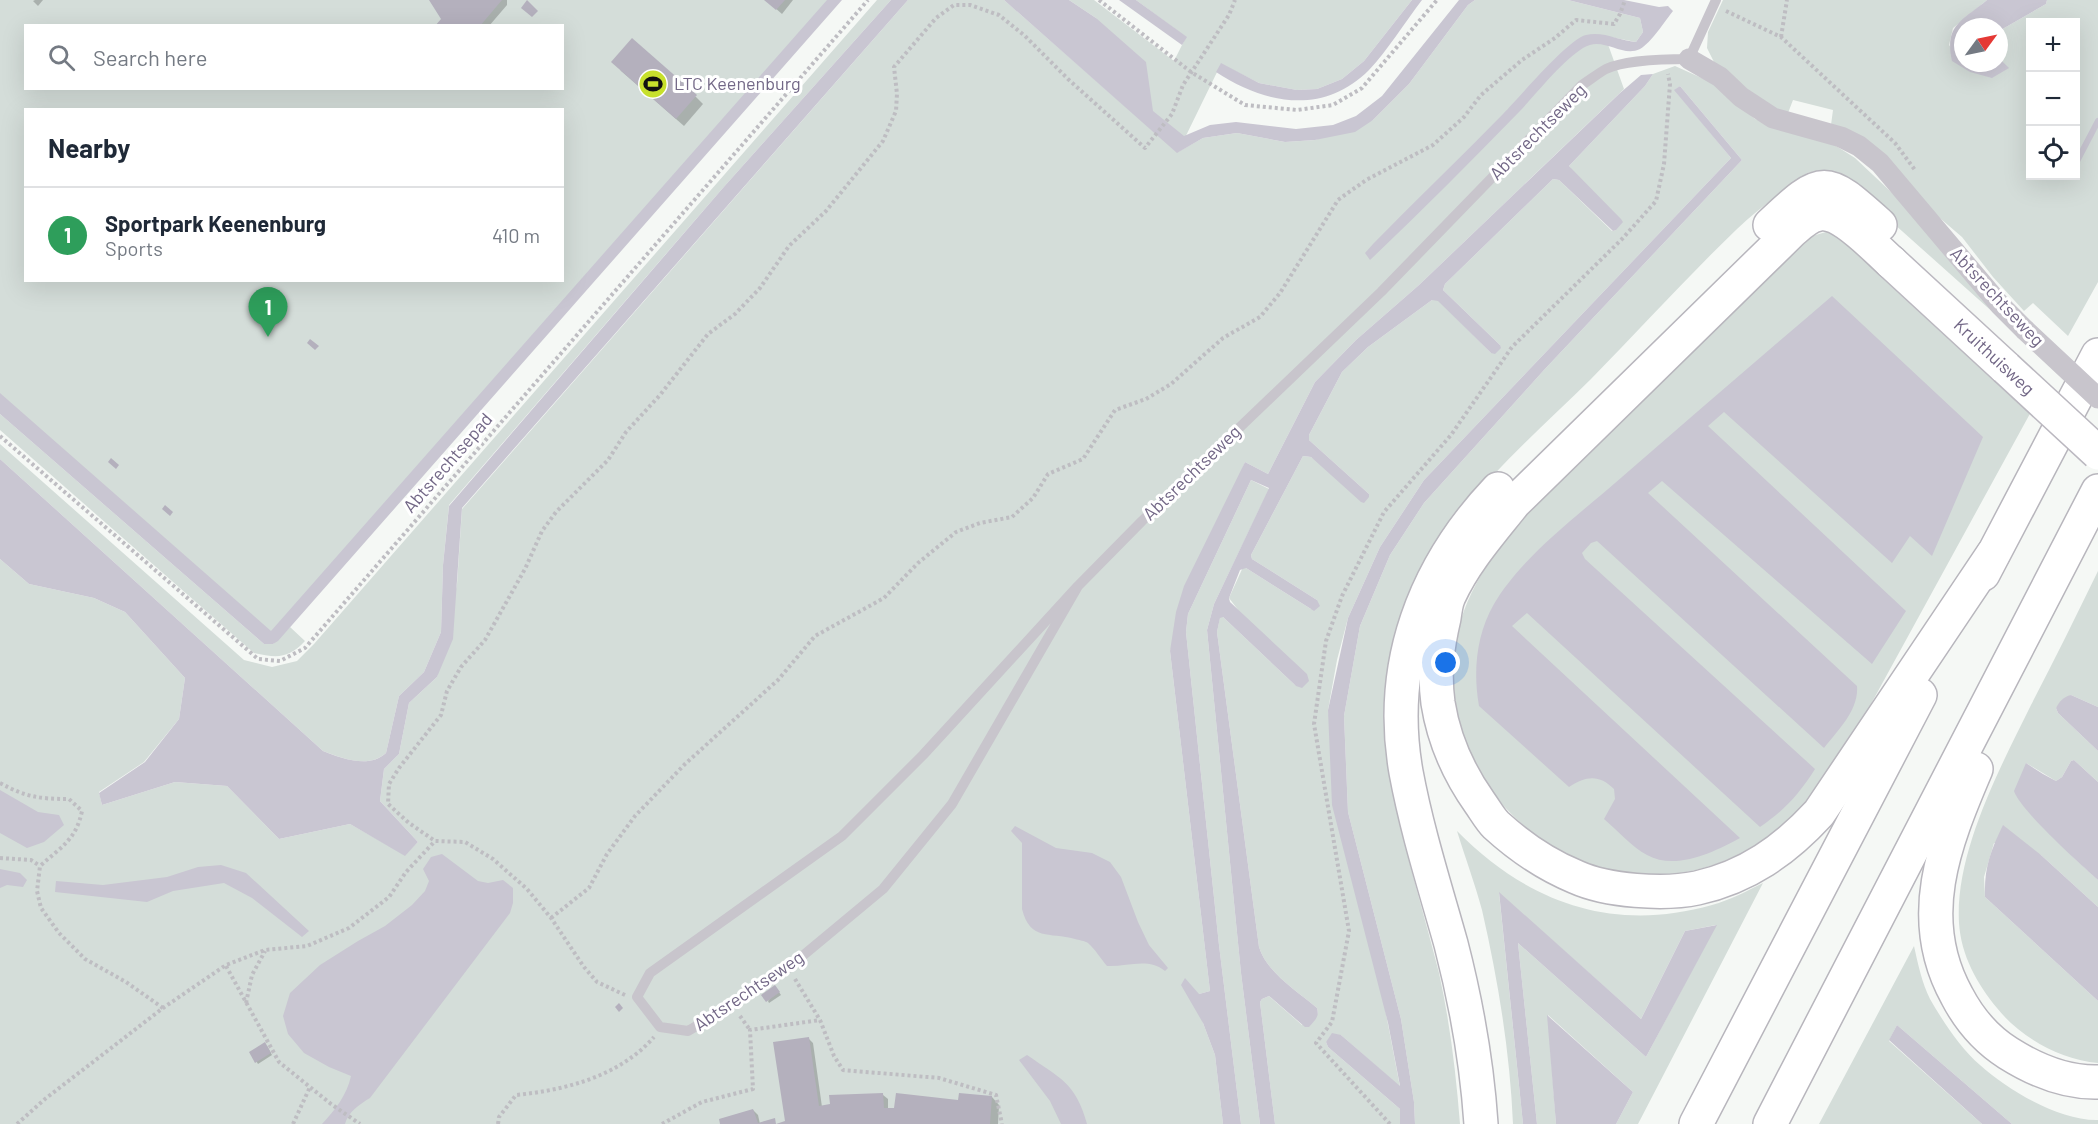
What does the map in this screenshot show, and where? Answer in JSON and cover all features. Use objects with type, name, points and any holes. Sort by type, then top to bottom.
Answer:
[{"type":"main road","points":[[1481,1124],[1463,1001],[1414,810],[1406,770],[1402,731],[1402,695],[1406,660],[1416,619],[1432,580],[1468,523],[1496,491],[1798,199],[1818,187],[1829,187],[1842,192],[1897,255]]},
{"type":"main road","points":[[1897,255],[1830,214],[1808,218],[1514,502],[1476,551],[1449,597],[1437,648],[1436,686],[1446,742],[1467,785],[1495,824],[1534,854],[1577,878],[1614,887],[1653,892],[1696,888],[1728,878],[1763,862],[1792,841],[1819,813],[1994,554]]},
{"type":"main road","name":"Kruithuisweg","points":[[1897,255],[2015,349],[2098,426]]},
{"type":"main road","name":"Kruithuisweg","points":[[2015,349],[2098,453]]},
{"type":"main road","points":[[1696,1124],[2098,355]]},
{"type":"main road","points":[[2091,504],[1955,818],[1939,876],[1935,923],[1939,951],[1948,982],[1965,1012],[1994,1044],[2027,1064],[2056,1076],[2087,1083],[2098,1083]]},
{"type":"main road","points":[[1770,1124],[2091,504]]},
{"type":"street","name":"Abtsrechtseweg","points":[[1689,59],[1720,77],[1741,98],[1773,118],[1841,137],[1859,146],[1897,183],[2000,305],[2015,349],[2098,398]]},
{"type":"lane","points":[[1689,59],[1714,2]]},
{"type":"lane","name":"Abtsrechtseweg","points":[[637,997],[650,973],[842,836],[922,755],[1078,586],[1142,521],[1381,292],[1582,85],[1606,69],[1617,66],[1664,59],[1689,59]]},
{"type":"lane","name":"Abtsrechtseweg","points":[[660,1027],[688,1031],[732,1005],[788,968],[883,889],[952,804],[1078,586]]},
{"type":"lane","points":[[637,997],[660,1027]]},
{"type":"path","name":"Abtsrechtsepad","points":[[0,436],[258,659],[280,662],[305,648],[868,0]]},
{"type":"path","points":[[1099,0],[1191,72],[1245,105],[1297,110],[1333,105],[1362,88],[1437,0]]},
{"type":"path","points":[[637,997],[626,996],[597,982],[584,968],[551,918],[527,889],[493,859],[465,842],[435,841],[409,823],[388,804],[389,784],[441,715],[447,691],[461,667],[485,640],[500,616],[542,531],[556,512],[608,460],[626,432],[660,395],[708,334],[735,314],[760,288],[789,246],[825,211],[883,141],[896,111],[894,66],[936,18],[954,5],[970,4],[999,15],[1025,36],[1068,79],[1145,148],[1172,114],[1183,85],[1229,15],[1235,0]]},
{"type":"path","points":[[551,918],[589,888],[608,854],[635,816],[685,764],[778,680],[814,636],[884,598],[918,563],[956,532],[980,523],[1012,517],[1033,498],[1048,474],[1083,459],[1115,410],[1146,399],[1171,384],[1223,338],[1260,317],[1280,294],[1338,200],[1366,180],[1433,144],[1464,117],[1481,95],[1522,60],[1555,38],[1576,20],[1614,24],[1625,0]]},
{"type":"path","points":[[1714,2],[1781,37],[1786,0]]},
{"type":"path","points":[[0,783],[21,794],[46,799],[69,799],[82,811],[79,827],[66,844],[40,866],[37,891],[41,908],[59,933],[85,959],[126,982],[163,1008]]},
{"type":"path","points":[[17,1124],[45,1099],[163,1008],[226,965],[265,950],[307,946],[349,928],[389,897],[406,872],[435,841]]},
{"type":"path","points":[[0,858],[31,860],[40,866]]},
{"type":"path","points":[[246,1003],[252,975],[265,950]]},
{"type":"path","points":[[226,965],[279,1062],[331,1104],[359,1123]]},
{"type":"path","points":[[788,968],[820,1020],[834,1056],[843,1070],[939,1078],[996,1095],[1002,1124]]},
{"type":"path","points":[[662,1124],[702,1102],[753,1089],[750,1030],[820,1020]]},
{"type":"path","points":[[498,1124],[500,1117],[516,1095],[543,1093],[584,1083],[640,1053],[660,1027]]},
{"type":"path","points":[[293,1124],[310,1087]]},
{"type":"shaded area","points":[[0,0],[829,0],[274,641],[0,394]]},
{"type":"shaded area","points":[[827,0],[842,0],[273,644],[264,644],[0,414],[0,393],[271,631]]},
{"type":"shaded area","points":[[877,0],[891,0],[722,189],[449,505],[443,565],[441,632],[424,672],[399,696],[386,753],[379,758],[355,761],[323,751],[0,459],[0,444],[244,660],[272,667],[297,661]]},
{"type":"shaded area","points":[[891,0],[908,0],[462,508],[453,639],[437,677],[409,703],[399,754],[384,769],[380,801],[418,842],[405,856],[350,824],[279,839],[227,786],[175,782],[102,805],[99,793],[145,762],[179,719],[185,678],[125,612],[94,598],[29,584],[0,559],[0,459],[323,751],[355,761],[379,758],[386,753],[399,696],[424,672],[441,632],[443,565],[449,506],[722,189]]},
{"type":"shaded area","points":[[908,0],[1004,0],[1143,122],[1096,18],[1069,0],[1094,0],[1174,61],[1186,37],[1136,0],[1412,0],[1364,61],[1342,79],[1317,89],[1297,90],[1259,83],[1221,64],[1178,152],[1203,138],[1237,133],[1285,142],[1315,140],[1373,120],[1409,84],[1468,5],[1475,0],[1568,0],[1640,18],[1643,32],[1636,42],[1605,36],[1624,89],[1419,285],[1356,340],[1315,382],[1268,474],[1245,462],[1170,651],[1210,991],[1199,994],[1203,1023],[1215,1055],[1223,1124],[0,1124],[0,559],[29,584],[94,598],[125,612],[185,678],[179,719],[144,762],[99,792],[102,805],[175,782],[227,786],[279,839],[350,824],[405,855],[418,842],[380,801],[384,769],[399,754],[409,703],[437,677],[457,584],[462,509]]},
{"type":"shaded area","points":[[1004,0],[1069,0],[1096,18],[1146,62],[1153,111],[1184,136],[1210,125],[1236,122],[1296,129],[1333,125],[1356,116],[1382,96],[1459,0],[1475,0],[1468,5],[1409,84],[1373,120],[1355,132],[1315,140],[1285,142],[1237,133],[1203,138],[1177,153]]},
{"type":"shaded area","points":[[1119,0],[1136,0],[1187,37],[1182,45]]},
{"type":"shaded area","points":[[1412,0],[1422,0],[1376,62],[1351,85],[1333,94],[1313,99],[1274,98],[1254,92],[1216,72],[1221,63],[1259,83],[1297,90],[1317,89],[1342,79],[1364,61]]},
{"type":"shaded area","points":[[1568,0],[1624,0],[1659,7],[1668,6],[1673,11],[1653,37],[1640,49],[1626,51],[1598,44],[1583,48],[1575,54],[1370,260],[1365,253],[1373,244],[1568,47],[1578,39],[1593,34],[1636,42],[1643,32],[1640,18]]},
{"type":"shaded area","points":[[1723,0],[1987,0],[1965,18],[1954,18],[1949,45],[1954,51],[1954,72],[2008,72],[2008,26],[2046,4],[2047,0],[2098,0],[2098,282],[2068,336],[2033,303],[2024,311],[1993,277],[1962,237],[1831,125],[1833,110],[1793,100],[1788,113],[1767,105],[1714,62],[1707,48],[1708,32]]},
{"type":"shaded area","points":[[1987,0],[2047,0],[2046,4],[2008,26],[2008,18],[1964,18]]},
{"type":"shaded area","points":[[1954,30],[1954,62],[1950,49]]},
{"type":"shaded area","points":[[1675,66],[1715,84],[1755,119],[1833,144],[1855,158],[1907,207],[1996,315],[1837,173],[1821,170],[1807,173],[1754,214],[1718,247],[1591,379],[1502,466],[1442,537],[1416,582],[1399,626],[1388,673],[1386,697],[1386,742],[1395,801],[1443,992],[1457,1086],[1460,1124],[1415,1124],[1414,1102],[1401,1019],[1348,812],[1344,716],[1360,626],[1390,555],[1424,503],[1544,370],[1742,160],[1680,86],[1675,90],[1731,158],[1424,480],[1380,547],[1348,618],[1337,660],[1328,710],[1400,1087],[1341,1035],[1326,1042],[1328,1047],[1400,1109],[1400,1124],[1275,1124],[1260,1002],[1269,996],[1302,1025],[1318,1013],[1317,1008],[1276,973],[1259,947],[1217,632],[1220,617],[1223,617],[1296,686],[1229,598],[1243,567],[1311,609],[1317,600],[1252,559],[1251,555],[1303,456],[1311,457],[1369,497],[1369,494],[1309,440],[1309,435],[1342,372],[1368,347],[1432,300],[1438,300],[1491,353],[1495,353],[1500,345],[1443,290],[1445,284],[1553,179],[1559,180],[1612,231],[1616,230],[1569,166],[1645,86],[1653,74]]},
{"type":"shaded area","points":[[1970,72],[2002,72],[1992,78]]},
{"type":"shaded area","points":[[1653,74],[1645,86],[1569,166],[1621,219],[1623,222],[1616,230],[1613,231],[1559,180],[1553,179],[1445,284],[1443,290],[1500,345],[1501,348],[1495,354],[1491,353],[1438,301],[1432,300],[1368,347],[1342,372],[1309,435],[1309,440],[1369,494],[1369,497],[1364,503],[1361,502],[1311,457],[1303,456],[1251,555],[1252,559],[1317,600],[1320,606],[1314,611],[1246,568],[1240,570],[1229,598],[1230,602],[1307,674],[1309,681],[1302,688],[1296,686],[1223,617],[1220,618],[1217,632],[1259,947],[1276,973],[1318,1011],[1315,1021],[1309,1027],[1305,1027],[1269,996],[1260,1002],[1275,1124],[1260,1124],[1241,973],[1207,630],[1214,604],[1269,488],[1251,480],[1188,614],[1186,632],[1219,945],[1241,1124],[1223,1124],[1215,1055],[1203,1023],[1181,985],[1185,978],[1199,994],[1210,991],[1170,651],[1176,612],[1184,586],[1245,462],[1268,474],[1315,382],[1356,340],[1419,285],[1620,93],[1641,75]]},
{"type":"shaded area","points":[[1680,86],[1742,160],[1544,370],[1424,503],[1390,555],[1360,626],[1344,716],[1348,812],[1401,1019],[1414,1102],[1415,1124],[1400,1124],[1400,1109],[1328,1047],[1326,1042],[1332,1033],[1341,1035],[1400,1086],[1388,1023],[1332,805],[1328,710],[1348,618],[1380,547],[1424,480],[1731,158],[1674,90]]},
{"type":"shaded area","points":[[1826,232],[1838,234],[2032,410],[1866,713],[1828,775],[1793,818],[1747,851],[1710,866],[1690,871],[1651,875],[1631,874],[1594,865],[1559,850],[1528,829],[1502,804],[1480,774],[1465,741],[1455,704],[1453,666],[1461,621],[1468,600],[1489,563],[1530,510],[1795,241]]},
{"type":"shaded area","points":[[1832,296],[1983,437],[1932,556],[1910,536],[1892,563],[1724,412],[1708,426],[1906,611],[1872,664],[1662,481],[1648,493],[1857,686],[1857,695],[1851,711],[1824,748],[1597,541],[1591,543],[1582,553],[1585,559],[1815,769],[1791,801],[1760,827],[1527,613],[1512,626],[1740,838],[1695,858],[1670,861],[1658,859],[1636,848],[1604,819],[1615,799],[1614,789],[1603,781],[1592,778],[1569,787],[1479,706],[1476,667],[1483,628],[1494,604],[1506,586],[1536,552]]},
{"type":"shaded area","points":[[0,414],[264,644],[273,644],[290,627],[305,641],[293,651],[282,656],[254,653],[0,430]]},
{"type":"shaded area","points":[[1251,480],[1269,489],[1214,604],[1207,630],[1241,973],[1260,1124],[1241,1124],[1219,945],[1186,632],[1188,614]]},
{"type":"shaded area","points":[[2098,571],[2098,707],[2071,695],[2056,708],[2058,713],[2098,751],[2098,782],[2074,760],[2071,761],[2062,777],[2056,781],[2026,763],[2072,856],[2098,880],[2098,907],[2041,855],[1994,843],[1984,877],[1985,897],[2098,1001],[2098,1063],[2055,1052],[2029,1037],[2006,1019],[1983,989],[1971,968],[1960,935],[1959,923],[1964,868],[1982,811],[2006,756]]},
{"type":"shaded area","points":[[2071,695],[2098,707],[2098,751],[2058,713],[2056,708],[2059,703]]},
{"type":"shaded area","points":[[2074,760],[2098,782],[2098,880],[2038,823],[2014,791],[2026,763],[2056,781],[2062,777],[2071,761]]},
{"type":"shaded area","points":[[0,790],[38,812],[59,815],[64,825],[44,842],[27,848],[0,833]]},
{"type":"shaded area","points":[[2003,825],[2041,855],[2098,907],[2098,1001],[1985,897],[1989,860]]},
{"type":"shaded area","points":[[1015,826],[1056,848],[1092,853],[1110,862],[1121,877],[1149,945],[1168,968],[1165,971],[1152,964],[1107,966],[1087,942],[1035,931],[1022,909],[1022,843],[1011,831]]},
{"type":"shaded area","points":[[1457,831],[1484,856],[1513,877],[1574,906],[1607,913],[1640,915],[1676,913],[1719,903],[1763,883],[1638,1124],[1616,1124],[1633,1092],[1548,1015],[1556,1124],[1537,1124],[1518,943],[1646,1057],[1716,925],[1685,931],[1641,1019],[1499,893],[1523,1124],[1513,1124],[1506,1043],[1493,963],[1482,910]]},
{"type":"shaded area","points":[[442,854],[478,881],[488,883],[503,880],[513,888],[510,913],[370,1098],[352,1112],[345,1124],[322,1124],[340,1102],[351,1076],[304,1053],[288,1034],[283,1016],[290,993],[320,965],[385,926],[412,905],[425,891],[429,881],[423,869],[431,857]]},
{"type":"shaded area","points":[[221,865],[246,873],[309,931],[302,937],[252,898],[224,883],[173,891],[147,902],[55,892],[56,881],[103,885],[167,877],[198,867]]},
{"type":"shaded area","points":[[0,869],[20,873],[27,880],[23,887],[7,885],[0,888]]},
{"type":"shaded area","points":[[1499,892],[1641,1019],[1685,931],[1717,925],[1646,1057],[1518,943],[1537,1124],[1523,1124]]},
{"type":"shaded area","points":[[1914,946],[1922,980],[1930,999],[1952,1034],[1973,1058],[2019,1094],[2051,1110],[2083,1119],[2098,1120],[2098,1124],[2012,1124],[1897,1025],[1889,1041],[1982,1124],[1819,1124]]},
{"type":"shaded area","points":[[1547,1015],[1633,1092],[1616,1124],[1556,1124]]},
{"type":"shaded area","points":[[1897,1025],[2012,1124],[1982,1124],[1889,1040]]},
{"type":"shaded area","points":[[1027,1055],[1058,1076],[1072,1090],[1083,1110],[1087,1124],[1061,1124],[1050,1101],[1019,1060]]},
{"type":"building","points":[[429,0],[502,0],[482,24],[437,24],[441,19]]},
{"type":"building","points":[[527,0],[538,11],[532,17],[521,8]]},
{"type":"building","points":[[764,0],[785,0],[776,10]]},
{"type":"building","points":[[632,38],[697,95],[676,119],[611,62]]},
{"type":"building","points":[[257,291],[266,298],[262,302],[254,295]]},
{"type":"building","points":[[310,339],[319,346],[315,350],[307,343]]},
{"type":"building","points":[[111,458],[119,465],[116,469],[108,462]]},
{"type":"building","points":[[165,505],[173,512],[170,516],[162,509]]},
{"type":"building","points":[[775,985],[780,992],[766,1002],[761,995]]},
{"type":"building","points":[[619,1003],[623,1008],[619,1012],[615,1007]]},
{"type":"building","points":[[809,1037],[819,1106],[830,1104],[829,1095],[883,1093],[884,1108],[894,1108],[896,1093],[958,1100],[959,1093],[992,1096],[990,1124],[776,1124],[785,1121],[773,1042]]},
{"type":"building","points":[[265,1042],[271,1053],[255,1063],[249,1052]]},
{"type":"building","points":[[753,1109],[758,1123],[775,1118],[776,1124],[720,1124],[719,1119]]},
{"type":"waterway","points":[[2080,155],[2098,121]]},
{"type":"place","name":"LTC Keenenburg","points":[[653,84]]},
{"type":"place","name":"Sportpark Keenenburg","points":[[268,337]]}]
